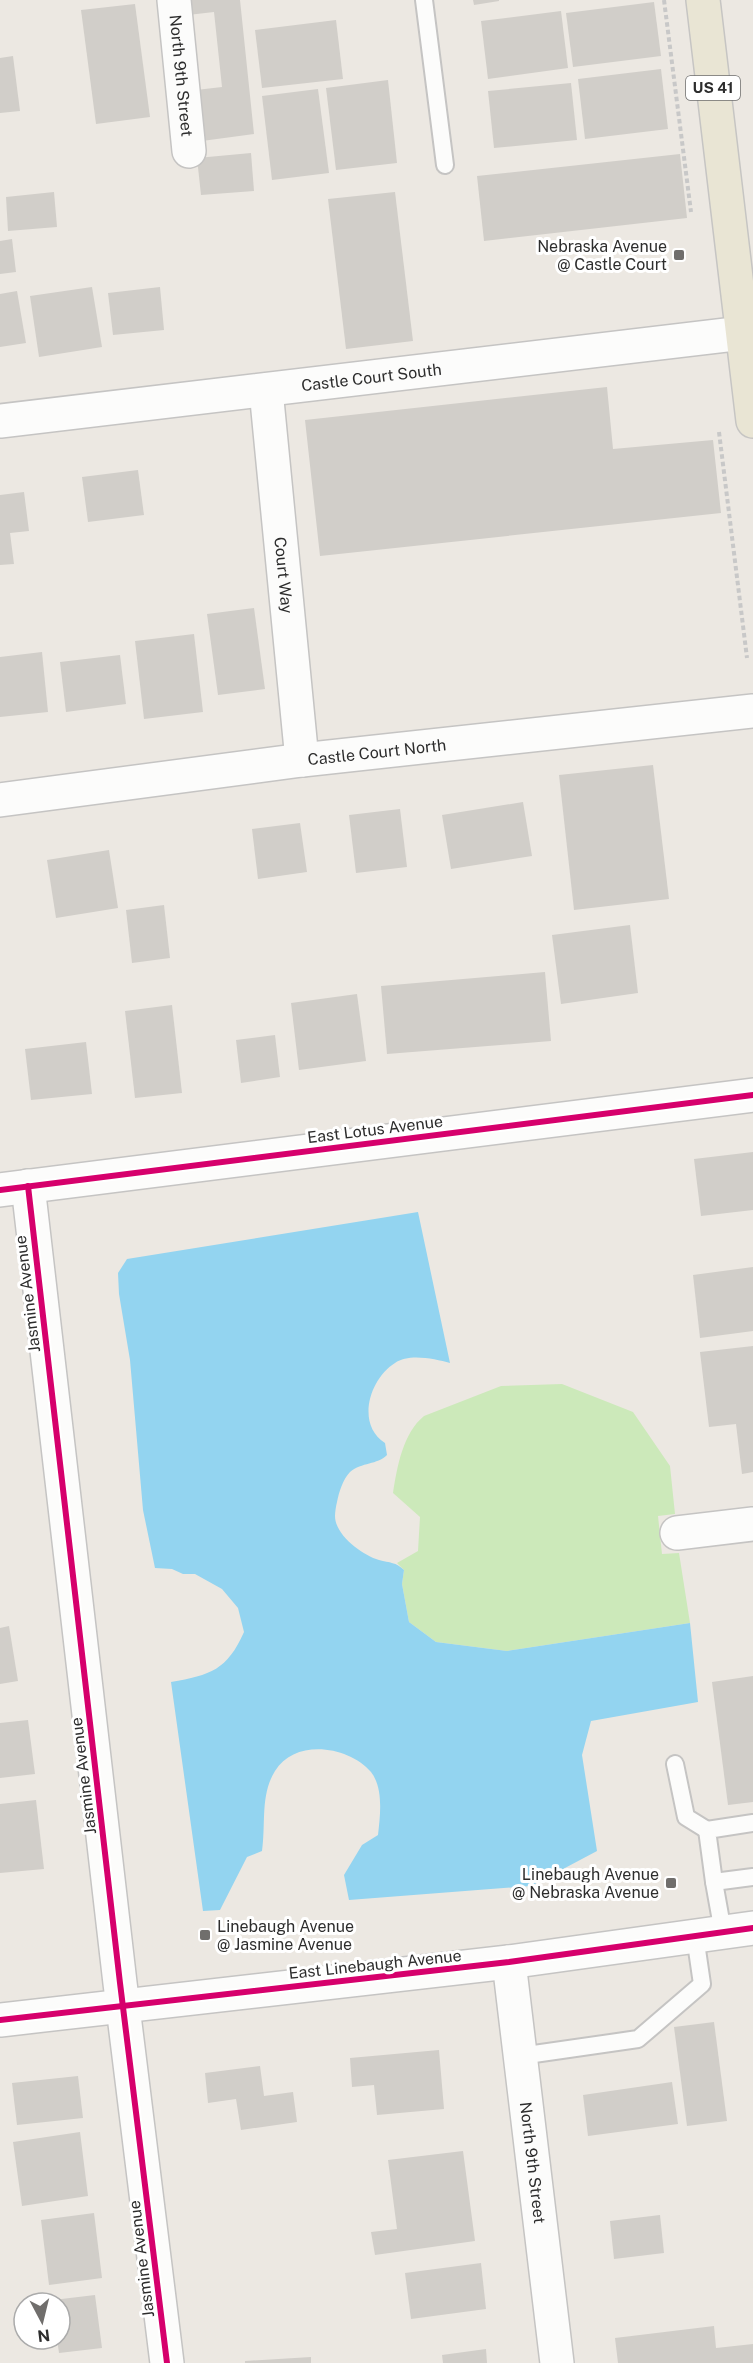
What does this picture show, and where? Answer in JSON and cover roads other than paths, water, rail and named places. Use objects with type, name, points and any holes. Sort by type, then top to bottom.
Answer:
[{"type":"main road","name":"US 41","points":[[703,0],[745,317],[753,422]]},
{"type":"street","name":"North 9th Street","points":[[174,0],[189,151]]},
{"type":"street","name":"Castle Court South","points":[[0,421],[266,390],[745,317]]},
{"type":"street","name":"Court Way","points":[[266,390],[302,760]]},
{"type":"street","name":"Castle Court North","points":[[0,800],[302,760],[753,711]]},
{"type":"street","name":"East Lotus Avenue","points":[[14,1188],[753,1095]]},
{"type":"street","name":"Jasmine Avenue","points":[[14,1188],[123,2006],[167,2363]]},
{"type":"street","points":[[677,1533],[753,1524]]},
{"type":"street","name":"East Linebaugh Avenue","points":[[0,2020],[509,1962],[724,1932]]},
{"type":"street","name":"North 9th Street","points":[[509,1962],[557,2363]]},
{"type":"lane","points":[[424,0],[445,165]]},
{"type":"lane","points":[[675,1764],[686,1817],[707,1830],[753,1823]]},
{"type":"lane","points":[[520,2056],[638,2038],[702,1984],[724,1932],[707,1830]]},
{"type":"lane","points":[[714,1882],[753,1877]]},
{"type":"water","points":[[418,1212],[450,1363],[407,1358],[395,1363],[378,1380],[369,1402],[369,1414],[376,1435],[385,1443],[387,1455],[355,1469],[345,1478],[335,1511],[339,1530],[365,1554],[395,1564],[404,1570],[402,1584],[409,1622],[436,1642],[507,1651],[690,1623],[698,1702],[591,1721],[582,1755],[597,1851],[531,1886],[349,1900],[344,1875],[362,1845],[378,1835],[380,1803],[378,1786],[371,1772],[350,1756],[322,1749],[295,1754],[284,1761],[270,1780],[265,1800],[262,1851],[247,1857],[220,1910],[203,1911],[171,1682],[197,1677],[216,1669],[231,1655],[244,1632],[238,1608],[222,1589],[195,1574],[155,1568],[143,1510],[130,1360],[119,1294],[118,1273],[127,1259]]},
{"type":"place","name":"Nebraska Avenue @ Castle Court","points":[[679,255]]},
{"type":"place","name":"Linebaugh Avenue @ Nebraska Avenue","points":[[671,1883]]},
{"type":"place","name":"Linebaugh Avenue @ Jasmine Avenue","points":[[205,1935]]}]
